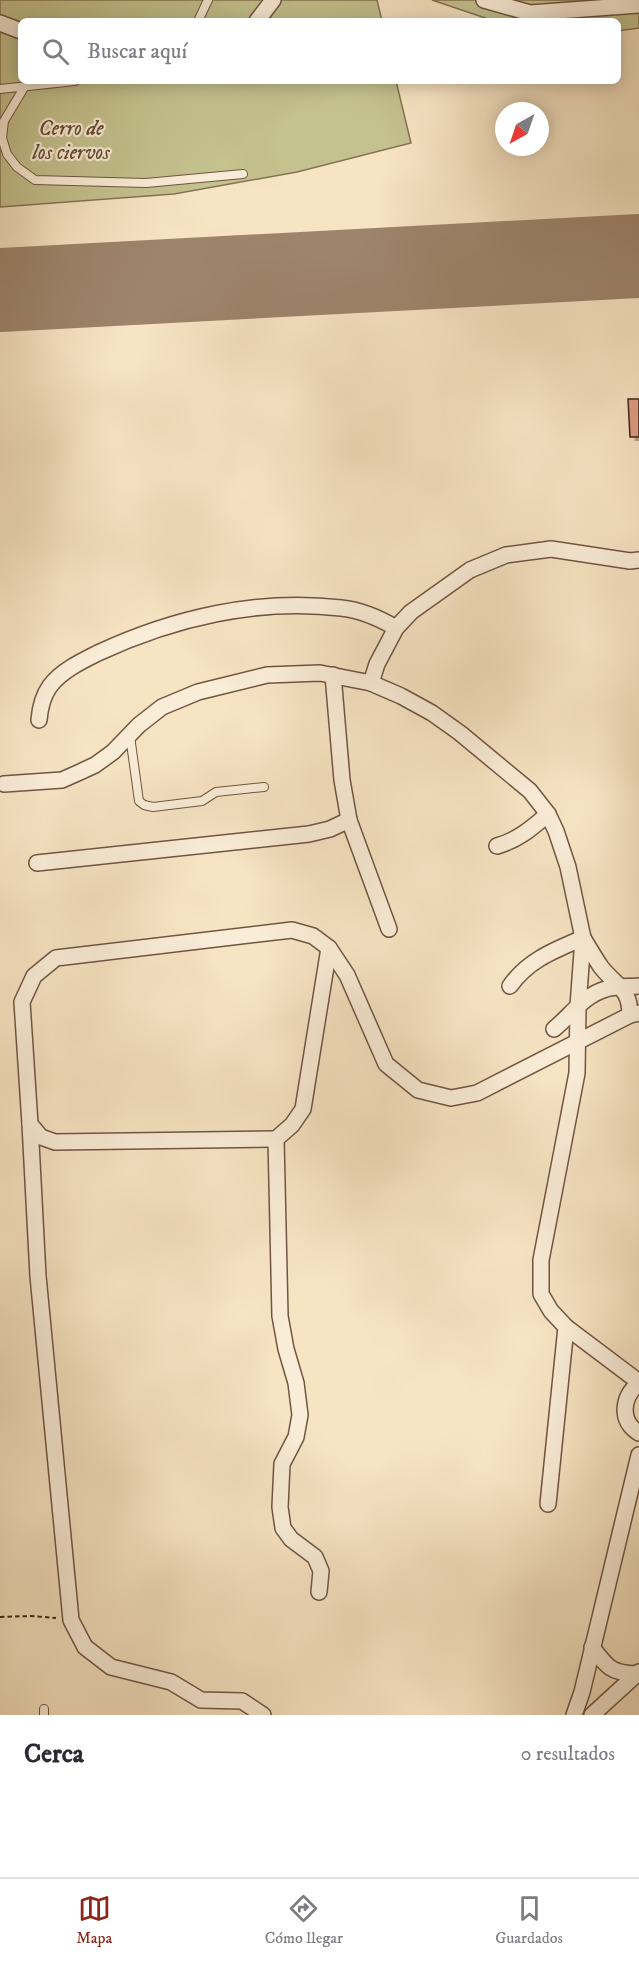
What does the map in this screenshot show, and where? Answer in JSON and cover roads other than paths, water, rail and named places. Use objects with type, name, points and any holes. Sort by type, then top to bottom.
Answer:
[{"type":"street","points":[[259,18],[273,0]]},
{"type":"street","points":[[484,0],[530,13],[639,5]]},
{"type":"street","points":[[0,24],[18,30]]},
{"type":"street","points":[[371,683],[377,664],[396,628],[411,612],[470,570],[506,555],[551,549],[630,561],[639,560]]},
{"type":"street","points":[[39,720],[44,696],[51,684],[61,675],[83,661],[122,642],[167,626],[219,613],[263,607],[307,605],[344,608],[375,616],[396,628]]},
{"type":"street","points":[[4,784],[62,780],[95,765],[113,752],[139,725],[162,707],[198,692],[267,675],[320,673],[371,683],[432,713],[530,791],[548,814],[556,831],[567,867],[583,938],[577,1073],[541,1260],[541,1294],[551,1311],[566,1327],[639,1383],[627,1396],[625,1406],[625,1415],[629,1424],[639,1433]]},
{"type":"street","points":[[333,675],[341,770],[349,820],[389,929]]},
{"type":"street","points":[[497,846],[512,842],[548,814]]},
{"type":"street","points":[[37,863],[309,834],[330,829],[349,820]]},
{"type":"street","points":[[263,1715],[242,1701],[201,1700],[171,1682],[111,1667],[85,1647],[71,1620],[39,1276],[22,1002],[34,976],[56,958],[292,930],[313,936],[329,948],[347,975],[386,1064],[418,1090],[451,1098],[477,1093],[634,1014],[623,988],[600,965],[583,938]]},
{"type":"street","points":[[510,986],[528,966],[551,951],[583,938]]},
{"type":"street","points":[[30,1124],[41,1137],[55,1142],[276,1139],[292,1125],[303,1108],[329,948]]},
{"type":"street","points":[[554,1029],[593,995],[607,989],[639,986]]},
{"type":"street","points":[[276,1139],[280,1316],[286,1349],[296,1383],[300,1415],[296,1437],[282,1464],[280,1507],[283,1528],[291,1539],[315,1557],[321,1571],[319,1592]]},
{"type":"street","points":[[548,1504],[566,1327]]},
{"type":"street","points":[[574,1715],[582,1692],[639,1455]]},
{"type":"street","points":[[592,1647],[605,1665],[618,1673],[638,1673]]},
{"type":"street","points":[[592,1715],[638,1673]]},
{"type":"lane","points":[[199,18],[208,0]]},
{"type":"lane","points":[[0,89],[45,84]]},
{"type":"lane","points":[[25,86],[4,121],[2,138],[7,154],[18,167],[35,180],[146,183],[243,174]]},
{"type":"lane","points":[[130,735],[139,801],[144,805],[153,807],[202,801],[216,792],[264,787]]},
{"type":"park label","name":"Cerro de los ciervos","points":[[71,141]]}]
